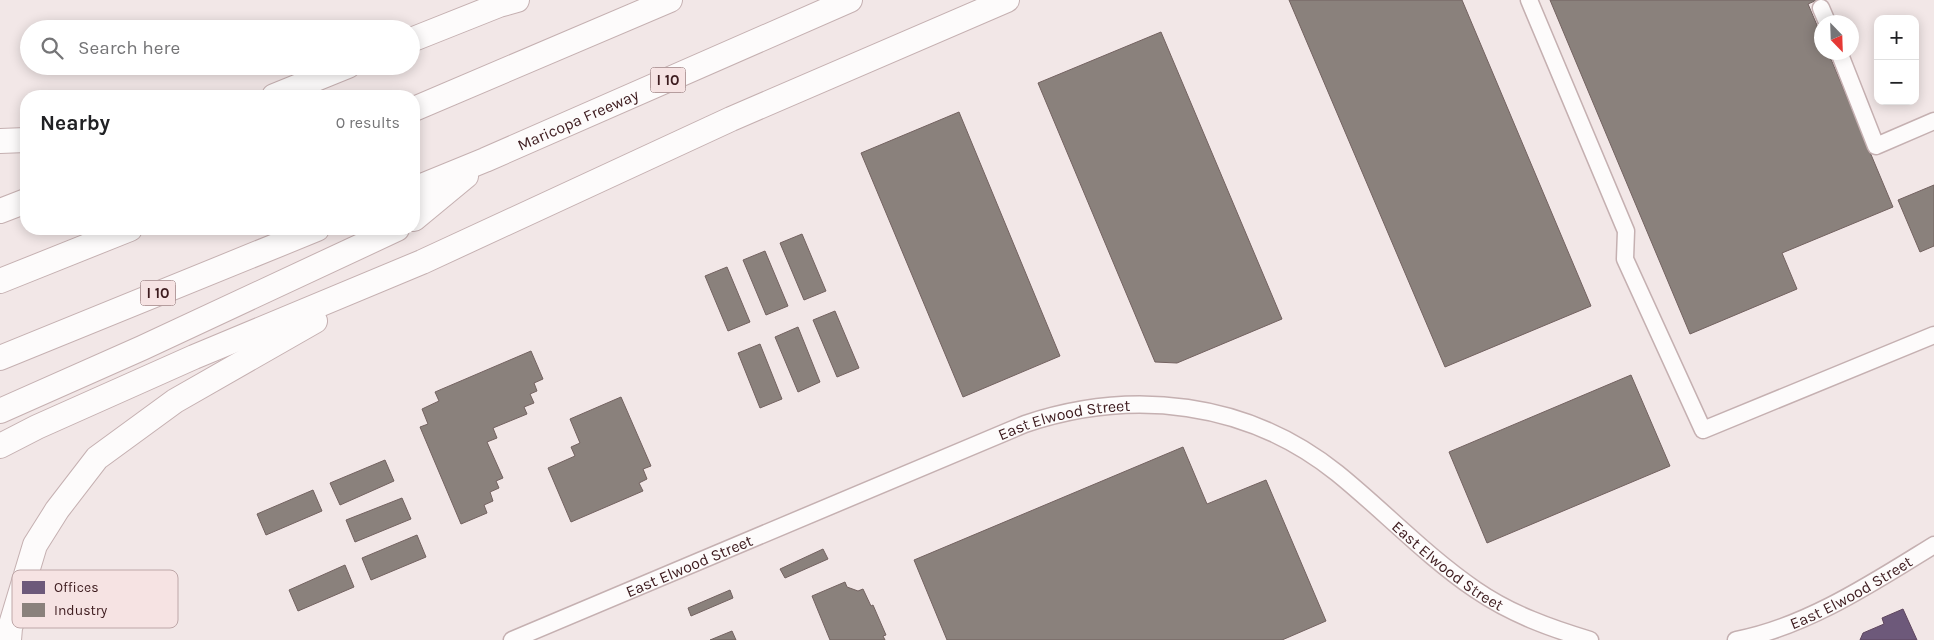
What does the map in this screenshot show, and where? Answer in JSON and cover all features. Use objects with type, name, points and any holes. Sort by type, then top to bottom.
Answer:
[{"type":"highway","points":[[420,36],[499,5],[517,0]]},
{"type":"highway","points":[[420,106],[670,0]]},
{"type":"highway","name":"Maricopa Freeway","points":[[420,187],[485,160],[850,0]]},
{"type":"highway","points":[[0,446],[37,427],[194,357],[422,262],[731,119],[1007,0]]},
{"type":"highway","points":[[289,90],[326,75]]},
{"type":"highway","points":[[0,141],[20,140]]},
{"type":"highway","points":[[420,214],[485,160]]},
{"type":"highway","points":[[0,211],[20,203]]},
{"type":"highway","points":[[0,281],[115,235]]},
{"type":"highway","name":"I 10","points":[[0,358],[302,235]]},
{"type":"highway","points":[[0,411],[142,348],[384,235]]},
{"type":"highway","points":[[27,570],[35,545],[57,510],[97,458],[175,401],[304,326],[422,262]]},
{"type":"highway","points":[[9,640],[12,621]]},
{"type":"street","points":[[1529,0],[1626,231],[1625,259],[1703,430],[1934,335]]},
{"type":"street","points":[[1842,60],[1876,146],[1934,121]]},
{"type":"street","name":"East Elwood Street","points":[[512,640],[1025,424],[1052,415],[1088,408],[1126,404],[1190,407],[1228,416],[1296,445],[1337,473],[1429,554],[1476,591],[1529,619],[1590,640]]},
{"type":"street","name":"East Elwood Street","points":[[1746,639],[1775,631],[1824,608],[1934,544]]},
{"type":"building: Offices","points":[[1903,609],[1917,640],[1860,640],[1863,633],[1884,624],[1882,618]]},
{"type":"building: Industry","points":[[1289,0],[1462,0],[1591,306],[1445,367]]},
{"type":"building: Industry","points":[[1550,0],[1817,0],[1808,4],[1814,18],[1814,60],[1831,60],[1893,207],[1782,253],[1797,289],[1690,334]]},
{"type":"building: Industry","points":[[1161,32],[1282,319],[1177,363],[1155,362],[1038,83]]},
{"type":"building: Industry","points":[[959,112],[1060,356],[963,397],[861,153]]},
{"type":"building: Industry","points":[[1934,185],[1934,246],[1920,252],[1898,200]]},
{"type":"building: Industry","points":[[802,234],[826,291],[804,300],[780,243]]},
{"type":"building: Industry","points":[[765,251],[788,306],[766,315],[743,260]]},
{"type":"building: Industry","points":[[727,267],[750,322],[728,331],[705,276]]},
{"type":"building: Industry","points":[[835,311],[859,368],[837,377],[813,320]]},
{"type":"building: Industry","points":[[798,327],[820,382],[798,392],[775,337]]},
{"type":"building: Industry","points":[[760,344],[782,399],[760,408],[738,353]]},
{"type":"building: Industry","points":[[531,351],[543,379],[534,383],[537,391],[530,394],[534,403],[524,407],[527,414],[493,428],[497,438],[487,442],[503,478],[496,481],[499,488],[490,492],[493,501],[484,505],[487,513],[461,524],[420,427],[428,424],[422,409],[439,401],[435,392]]},
{"type":"building: Industry","points":[[1631,375],[1670,466],[1487,543],[1449,452]]},
{"type":"building: Industry","points":[[621,397],[651,466],[643,469],[647,479],[639,483],[643,491],[571,522],[548,468],[575,456],[571,447],[580,443],[570,419]]},
{"type":"building: Industry","points":[[1183,447],[1207,504],[1266,480],[1326,621],[1282,640],[947,640],[914,560]]},
{"type":"building: Industry","points":[[385,460],[394,481],[340,505],[330,483]]},
{"type":"building: Industry","points":[[313,490],[322,511],[266,535],[257,514]]},
{"type":"building: Industry","points":[[402,498],[411,519],[355,542],[346,520]]},
{"type":"building: Industry","points":[[417,535],[426,557],[371,580],[362,558]]},
{"type":"building: Industry","points":[[823,549],[828,559],[785,578],[780,569]]},
{"type":"building: Industry","points":[[345,565],[354,587],[298,611],[289,590]]},
{"type":"building: Industry","points":[[845,582],[847,587],[858,591],[863,589],[871,606],[873,605],[886,635],[883,636],[885,640],[830,640],[812,596]]},
{"type":"building: Industry","points":[[730,590],[733,598],[691,616],[688,608]]},
{"type":"building: Industry","points":[[732,631],[736,640],[710,640]]}]
